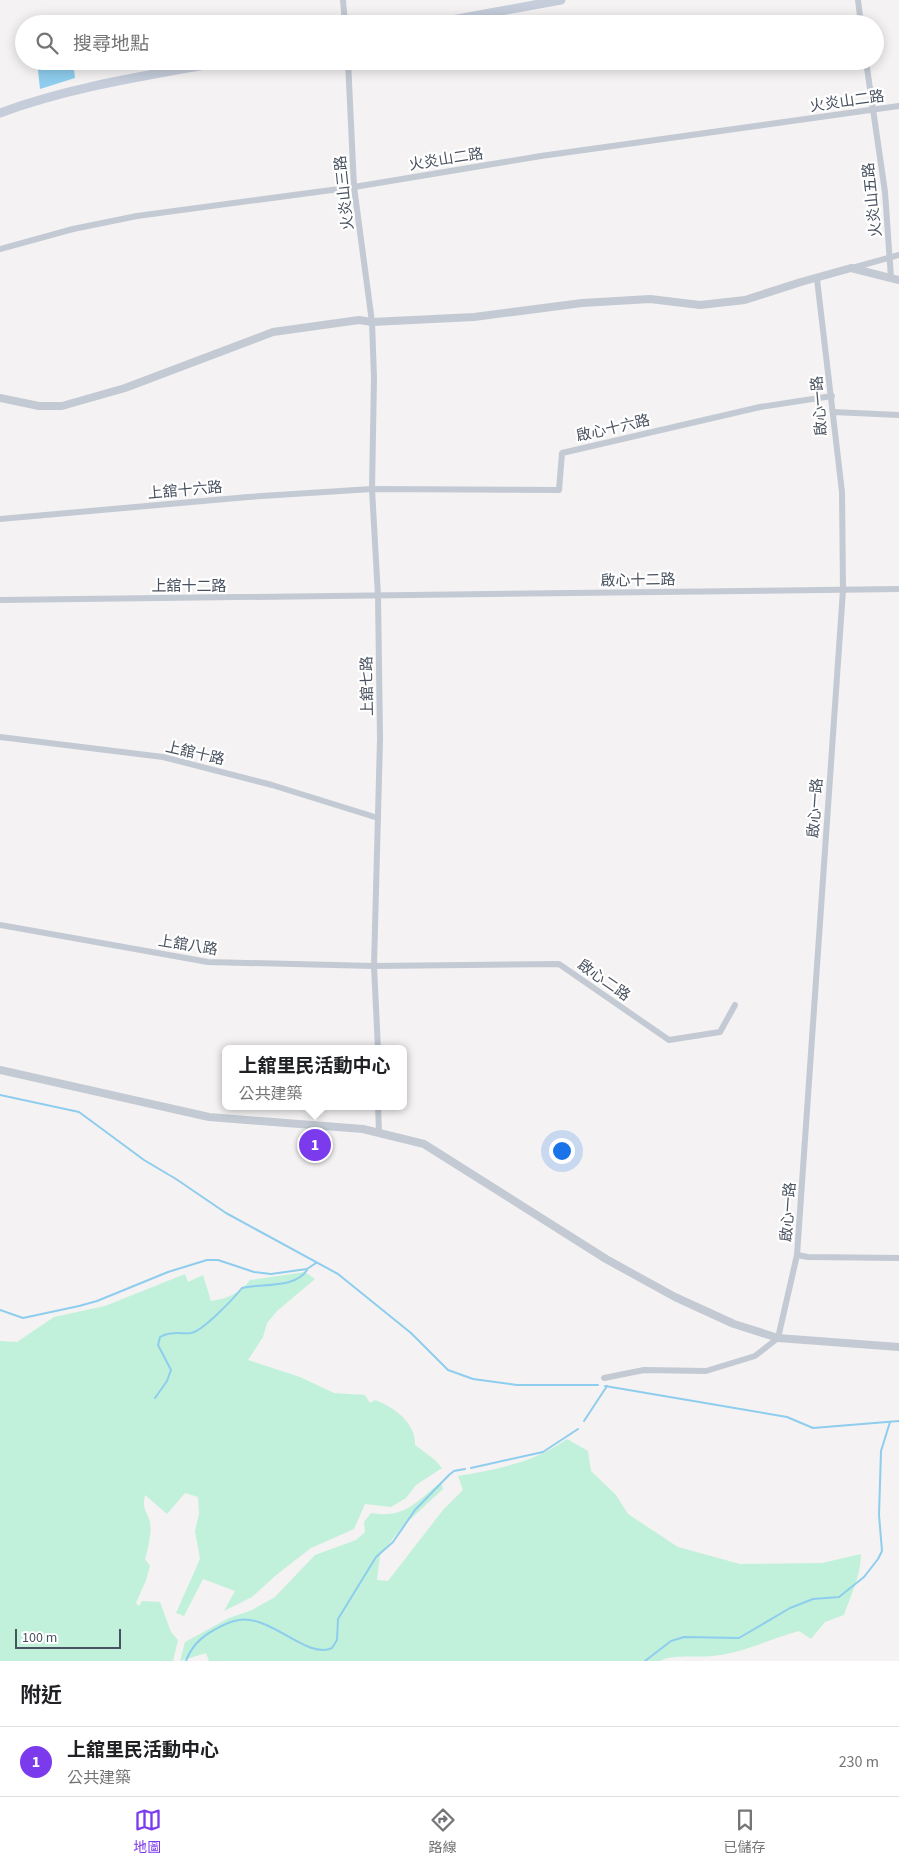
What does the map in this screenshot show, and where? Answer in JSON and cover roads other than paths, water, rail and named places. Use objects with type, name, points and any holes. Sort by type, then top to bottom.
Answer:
[{"type":"main road","points":[[479,15],[561,0]]},
{"type":"main road","points":[[0,113],[68,93],[179,70]]},
{"type":"street","points":[[343,0],[344,15]]},
{"type":"street","points":[[858,0],[860,15]]},
{"type":"street","name":"火炎山三路","points":[[348,70],[354,187],[372,322]]},
{"type":"street","name":"火炎山五路","points":[[867,70],[886,192],[890,257],[895,279]]},
{"type":"street","name":"火炎山二路","points":[[0,249],[73,229],[137,216],[354,187],[542,156],[899,106]]},
{"type":"street","points":[[0,398],[40,406],[62,406],[126,388],[273,332],[359,320],[372,322],[474,316],[582,304],[650,299],[700,305],[745,300],[801,282],[899,255]]},
{"type":"street","points":[[851,268],[895,279]]},
{"type":"street","name":"啟心一路","points":[[778,1338],[797,1255],[843,590],[842,492],[835,448],[832,396],[817,278]]},
{"type":"street","name":"上舘七路","points":[[372,322],[374,378],[372,489],[378,596],[380,739],[374,966],[378,1045]]},
{"type":"street","name":"啟心十六路","points":[[372,489],[559,490],[562,453],[760,407],[832,396]]},
{"type":"street","points":[[833,412],[899,415]]},
{"type":"street","name":"上舘十六路","points":[[0,519],[248,497],[372,489]]},
{"type":"street","name":"啟心十二路","points":[[378,596],[899,589]]},
{"type":"street","name":"上舘十二路","points":[[0,600],[378,596]]},
{"type":"street","name":"上舘十路","points":[[0,737],[163,757],[272,785],[378,818]]},
{"type":"street","name":"上舘八路","points":[[0,925],[208,962],[374,966]]},
{"type":"street","name":"啟心二路","points":[[374,966],[559,964],[669,1040],[720,1032],[735,1006]]},
{"type":"street","points":[[0,1070],[209,1117],[363,1129],[424,1144],[606,1259],[675,1297],[734,1324],[778,1338],[899,1347]]},
{"type":"street","points":[[378,1110],[379,1132]]},
{"type":"street","points":[[797,1255],[808,1257],[899,1258]]},
{"type":"street","points":[[604,1378],[644,1370],[706,1371],[755,1356],[778,1338]]},
{"type":"water","points":[[38,70],[74,70],[75,78],[40,89]]},
{"type":"waterway","points":[[0,1095],[79,1112],[144,1160],[226,1213],[338,1274],[411,1333],[448,1370],[473,1379],[517,1385],[598,1385]]},
{"type":"waterway","points":[[0,1310],[23,1318],[79,1306],[97,1301],[168,1272],[207,1260],[218,1260],[254,1272],[271,1274],[307,1269],[316,1263]]},
{"type":"waterway","points":[[155,1398],[167,1381],[171,1370],[158,1345],[160,1337],[167,1334],[191,1333],[203,1327],[242,1288],[286,1283],[302,1276],[307,1270]]},
{"type":"waterway","points":[[605,1386],[787,1417],[813,1428],[899,1421]]},
{"type":"waterway","points":[[584,1421],[607,1386]]},
{"type":"waterway","points":[[645,1661],[671,1641],[684,1637],[739,1638],[790,1608],[813,1599],[839,1597],[864,1577],[882,1551],[879,1515],[881,1451],[890,1422]]},
{"type":"waterway","points":[[471,1468],[543,1452],[578,1429]]},
{"type":"waterway","points":[[186,1661],[197,1643],[205,1636],[232,1621],[239,1620],[251,1620],[264,1624],[312,1648],[322,1650],[332,1648],[337,1640],[338,1619],[376,1557],[393,1542],[415,1510],[449,1475],[454,1471],[465,1469]]},
{"type":"place","name":"上舘里民活動中心","points":[[315,1145]]}]
